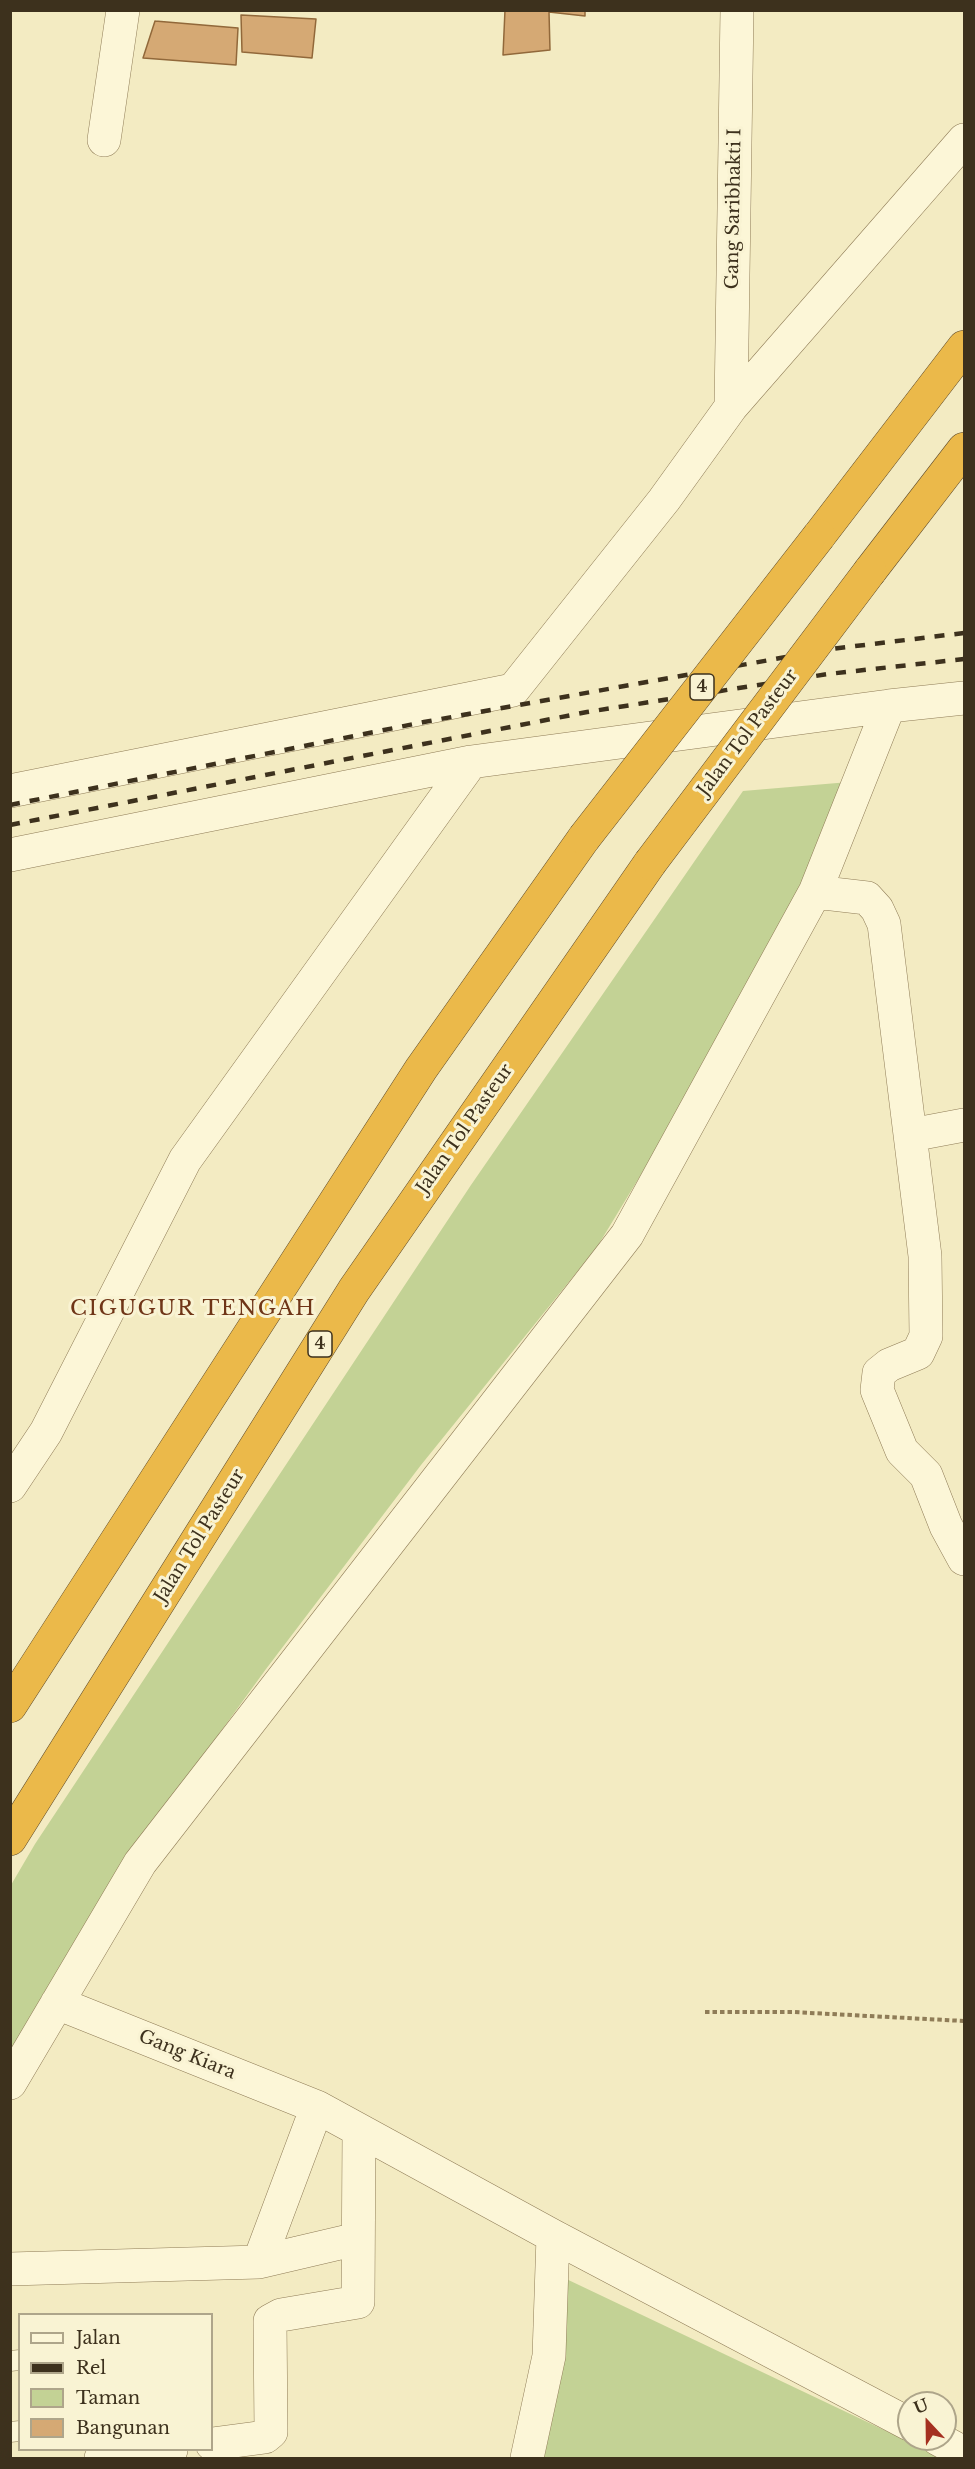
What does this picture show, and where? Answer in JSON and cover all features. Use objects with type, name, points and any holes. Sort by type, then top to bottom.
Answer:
[{"type":"highway","name":"4","points":[[10,1706],[421,1068],[584,838],[964,347]]},
{"type":"highway","name":"Jalan Tol Pasteur","points":[[10,1839],[354,1290],[650,863],[964,449]]},
{"type":"street","points":[[104,140],[123,10]]},
{"type":"street","name":"Gang Saribhakti I","points":[[731,407],[737,10]]},
{"type":"street","points":[[10,791],[513,690],[664,500],[731,407],[964,140]]},
{"type":"street","points":[[10,855],[471,762],[889,706],[964,699]]},
{"type":"street","points":[[10,2083],[140,1863],[627,1235],[815,892],[889,706]]},
{"type":"street","points":[[10,1486],[46,1432],[185,1160],[471,762]]},
{"type":"street","points":[[815,892],[867,898],[877,909],[884,924],[925,1256],[926,1336],[918,1353],[889,1365],[879,1373],[876,1390],[902,1451],[926,1475],[946,1526],[964,1559]]},
{"type":"street","points":[[911,1135],[964,1125]]},
{"type":"street","name":"Gang Kiara","points":[[57,2003],[317,2107],[553,2236],[897,2418]]},
{"type":"street","points":[[259,2262],[317,2107]]},
{"type":"street","points":[[217,2449],[265,2437],[271,2432],[270,2321],[281,2315],[358,2302],[359,2131]]},
{"type":"street","points":[[527,2458],[549,2356],[553,2236]]},
{"type":"street","points":[[10,2269],[259,2262],[357,2240]]},
{"type":"street","points":[[101,2458],[162,2451]]},
{"type":"path","points":[[705,2012],[793,2012],[964,2021]]},
{"type":"green space","points":[[849,782],[792,917],[685,1102],[597,1247],[421,1465],[266,1669],[121,1869],[11,2054],[11,1885],[35,1844],[471,1185],[743,791]]},
{"type":"green space","points":[[560,2276],[897,2436],[897,2451],[928,2451],[943,2458],[534,2458]]},
{"type":"building","points":[[505,10],[585,10],[585,16],[549,12],[550,50],[503,55]]},
{"type":"building","points":[[241,15],[316,19],[312,58],[242,52]]},
{"type":"building","points":[[155,21],[238,28],[236,65],[143,58]]},
{"type":"railway","points":[[10,805],[424,722],[831,649],[964,633]]},
{"type":"railway","points":[[10,825],[587,712],[828,674],[964,659]]},
{"type":"district","name":"CIGUGUR TENGAH","points":[[193,1309]]}]
